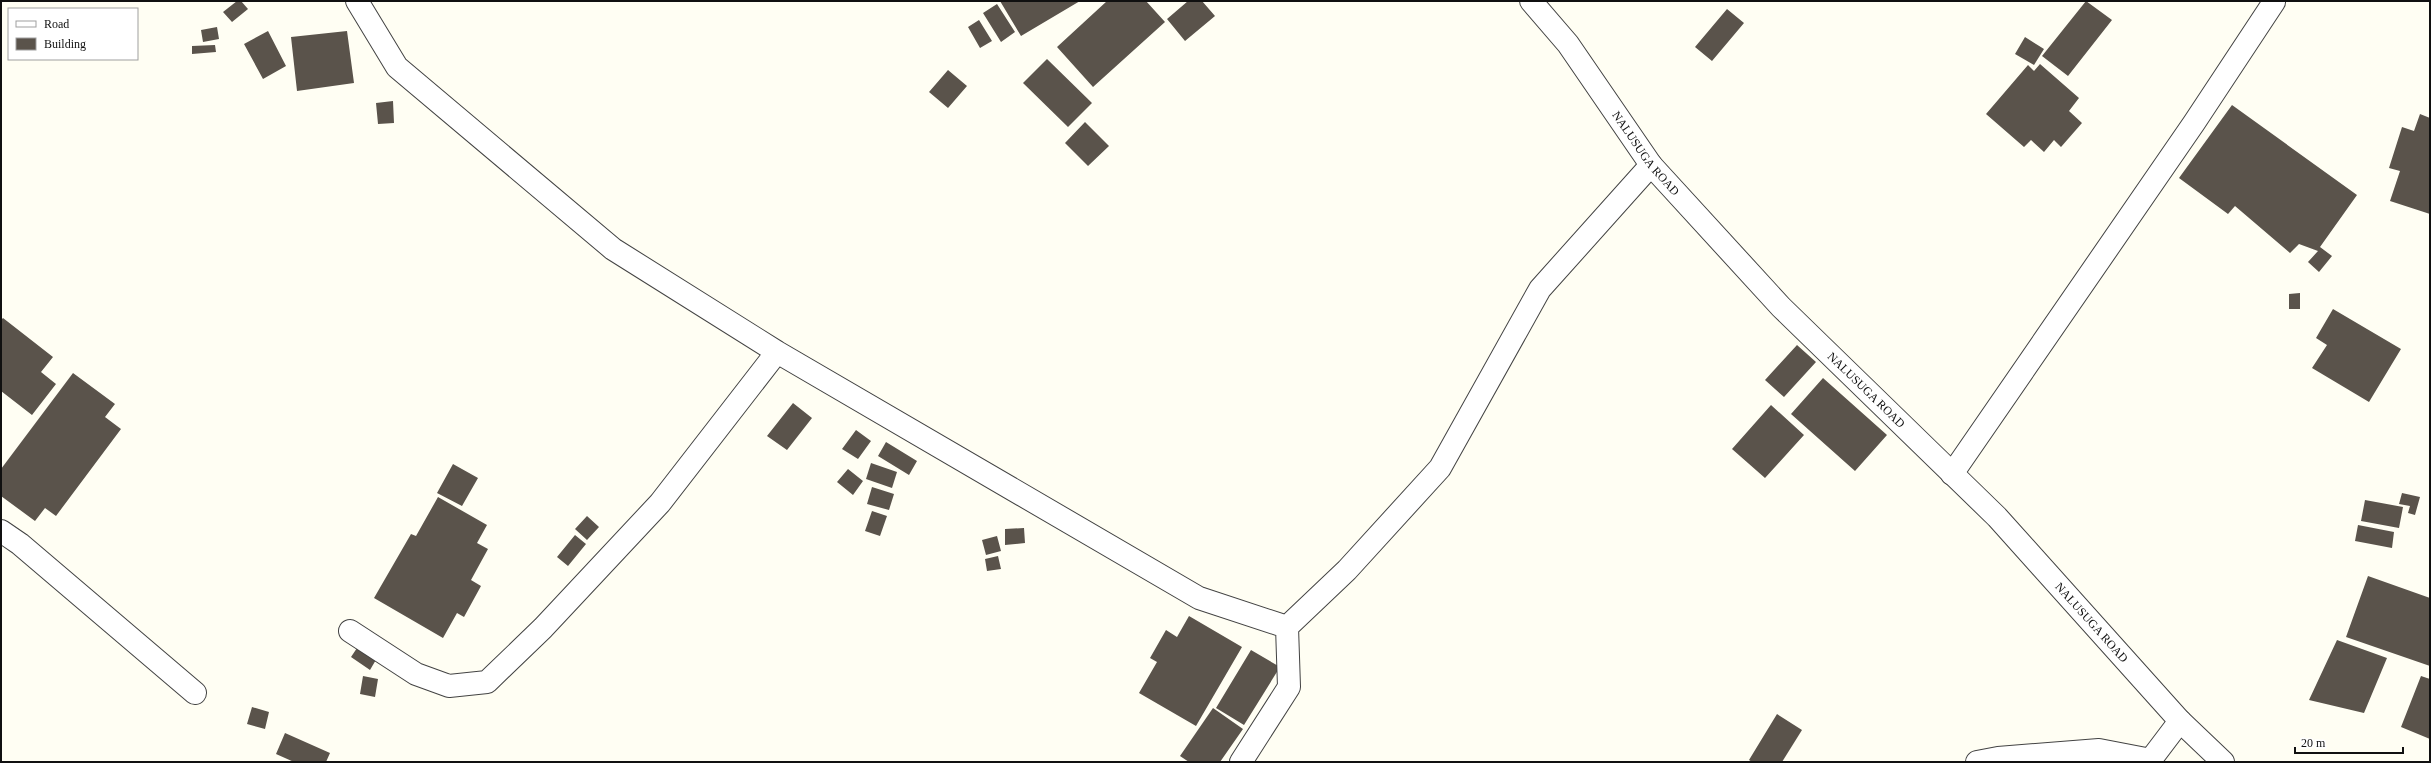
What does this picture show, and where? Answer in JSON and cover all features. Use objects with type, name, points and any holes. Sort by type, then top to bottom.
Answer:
[{"type":"street","points":[[357,1],[397,67],[613,249],[777,352],[1199,598],[1287,628]]},
{"type":"street","name":"NALUSUGA ROAD","points":[[1531,1],[1568,44],[1652,165],[1781,307],[1997,517],[2180,721],[2223,762]]},
{"type":"street","points":[[1952,474],[2194,123],[2274,2]]},
{"type":"street","points":[[1241,762],[1289,687],[1287,628],[1347,570],[1440,468],[1540,289],[1652,165]]},
{"type":"street","points":[[350,631],[416,674],[449,686],[487,682],[543,628],[660,503],[777,352]]},
{"type":"street","points":[[1,531],[20,544],[195,693]]},
{"type":"street","points":[[1977,762],[1998,758],[2099,750],[2150,761],[2180,721]]},
{"type":"building","points":[[237,1],[241,1],[248,9],[232,22],[223,12]]},
{"type":"building","points":[[1000,1],[1080,1],[1021,36]]},
{"type":"building","points":[[1107,1],[1146,1],[1165,22],[1093,87],[1057,47]]},
{"type":"building","points":[[1188,1],[1202,1],[1215,16],[1185,41],[1167,19]]},
{"type":"building","points":[[2086,1],[2112,20],[2068,76],[2042,56]]},
{"type":"building","points":[[997,4],[1015,32],[1001,42],[983,13]]},
{"type":"building","points":[[1727,9],[1744,23],[1712,61],[1695,47]]},
{"type":"building","points":[[979,20],[992,41],[980,48],[968,27]]},
{"type":"building","points":[[217,27],[219,39],[203,42],[201,30]]},
{"type":"building","points":[[268,31],[286,66],[263,79],[244,44]]},
{"type":"building","points":[[347,31],[354,83],[297,91],[291,37]]},
{"type":"building","points":[[2025,37],[2044,49],[2034,65],[2015,54]]},
{"type":"building","points":[[215,45],[216,52],[192,54],[192,46]]},
{"type":"building","points":[[1047,59],[1092,103],[1068,127],[1023,83]]},
{"type":"building","points":[[2040,64],[2079,98],[2069,111],[2082,123],[2061,147],[2054,140],[2044,152],[2031,140],[2024,147],[1986,114],[2028,65],[2034,71]]},
{"type":"building","points":[[948,70],[967,86],[948,108],[929,92]]},
{"type":"building","points":[[393,101],[394,123],[378,124],[376,103]]},
{"type":"building","points":[[2232,105],[2357,195],[2320,247],[2332,256],[2319,272],[2308,262],[2318,251],[2299,244],[2290,253],[2235,206],[2228,214],[2179,178]]},
{"type":"building","points":[[2420,114],[2430,118],[2430,214],[2390,201],[2400,171],[2389,168],[2402,127],[2414,131]]},
{"type":"building","points":[[1085,122],[1109,146],[1088,166],[1065,143]]},
{"type":"building","points":[[2300,293],[2300,309],[2289,309],[2289,294]]},
{"type":"building","points":[[2333,309],[2401,349],[2369,402],[2312,368],[2327,345],[2316,338]]},
{"type":"building","points":[[3,318],[53,357],[41,372],[56,384],[32,415],[1,391],[1,320]]},
{"type":"building","points":[[1797,345],[1816,362],[1784,397],[1765,380]]},
{"type":"building","points":[[73,373],[115,404],[105,417],[121,429],[56,516],[45,508],[35,521],[1,496],[1,469]]},
{"type":"building","points":[[1823,378],[1887,435],[1855,471],[1791,414]]},
{"type":"building","points":[[793,403],[812,418],[787,450],[767,436]]},
{"type":"building","points":[[1771,405],[1804,435],[1765,478],[1732,449]]},
{"type":"building","points":[[856,430],[871,441],[858,459],[842,449]]},
{"type":"building","points":[[886,442],[917,461],[909,475],[878,456]]},
{"type":"building","points":[[871,463],[897,472],[892,488],[866,479]]},
{"type":"building","points":[[453,464],[478,478],[462,506],[437,493]]},
{"type":"building","points":[[848,469],[863,481],[853,495],[837,482]]},
{"type":"building","points":[[872,487],[894,494],[889,510],[867,504]]},
{"type":"building","points":[[2402,493],[2420,497],[2415,515],[2408,513],[2410,506],[2399,504]]},
{"type":"building","points":[[438,497],[487,525],[477,543],[488,549],[471,580],[481,586],[464,617],[457,613],[443,638],[374,598],[411,534],[416,536]]},
{"type":"building","points":[[2365,500],[2403,507],[2399,528],[2361,521]]},
{"type":"building","points":[[872,511],[887,516],[880,536],[865,531]]},
{"type":"building","points":[[587,516],[599,527],[587,540],[575,529]]},
{"type":"building","points":[[2358,525],[2394,532],[2392,548],[2355,541]]},
{"type":"building","points":[[1024,528],[1025,543],[1005,545],[1005,529]]},
{"type":"building","points":[[575,535],[586,544],[568,566],[557,557]]},
{"type":"building","points":[[997,536],[1001,551],[986,555],[982,540]]},
{"type":"building","points":[[998,556],[1001,569],[987,571],[985,559]]},
{"type":"building","points":[[2368,576],[2430,598],[2430,666],[2346,637]]},
{"type":"building","points":[[1189,616],[1242,647],[1196,726],[1139,693],[1157,662],[1150,658],[1166,630],[1177,637]]},
{"type":"building","points":[[2337,640],[2387,658],[2364,713],[2309,700]]},
{"type":"building","points":[[359,645],[377,658],[370,670],[351,657]]},
{"type":"building","points":[[1251,650],[1280,667],[1244,725],[1216,708]]},
{"type":"building","points":[[363,676],[378,679],[375,697],[360,694]]},
{"type":"building","points":[[2421,676],[2430,679],[2430,739],[2401,727]]},
{"type":"building","points":[[252,707],[269,712],[265,729],[247,724]]},
{"type":"building","points":[[1213,708],[1243,729],[1220,762],[1189,762],[1180,756]]},
{"type":"building","points":[[1777,714],[1802,730],[1782,762],[1752,762],[1749,760]]},
{"type":"building","points":[[285,733],[330,753],[326,762],[294,762],[276,754]]}]
